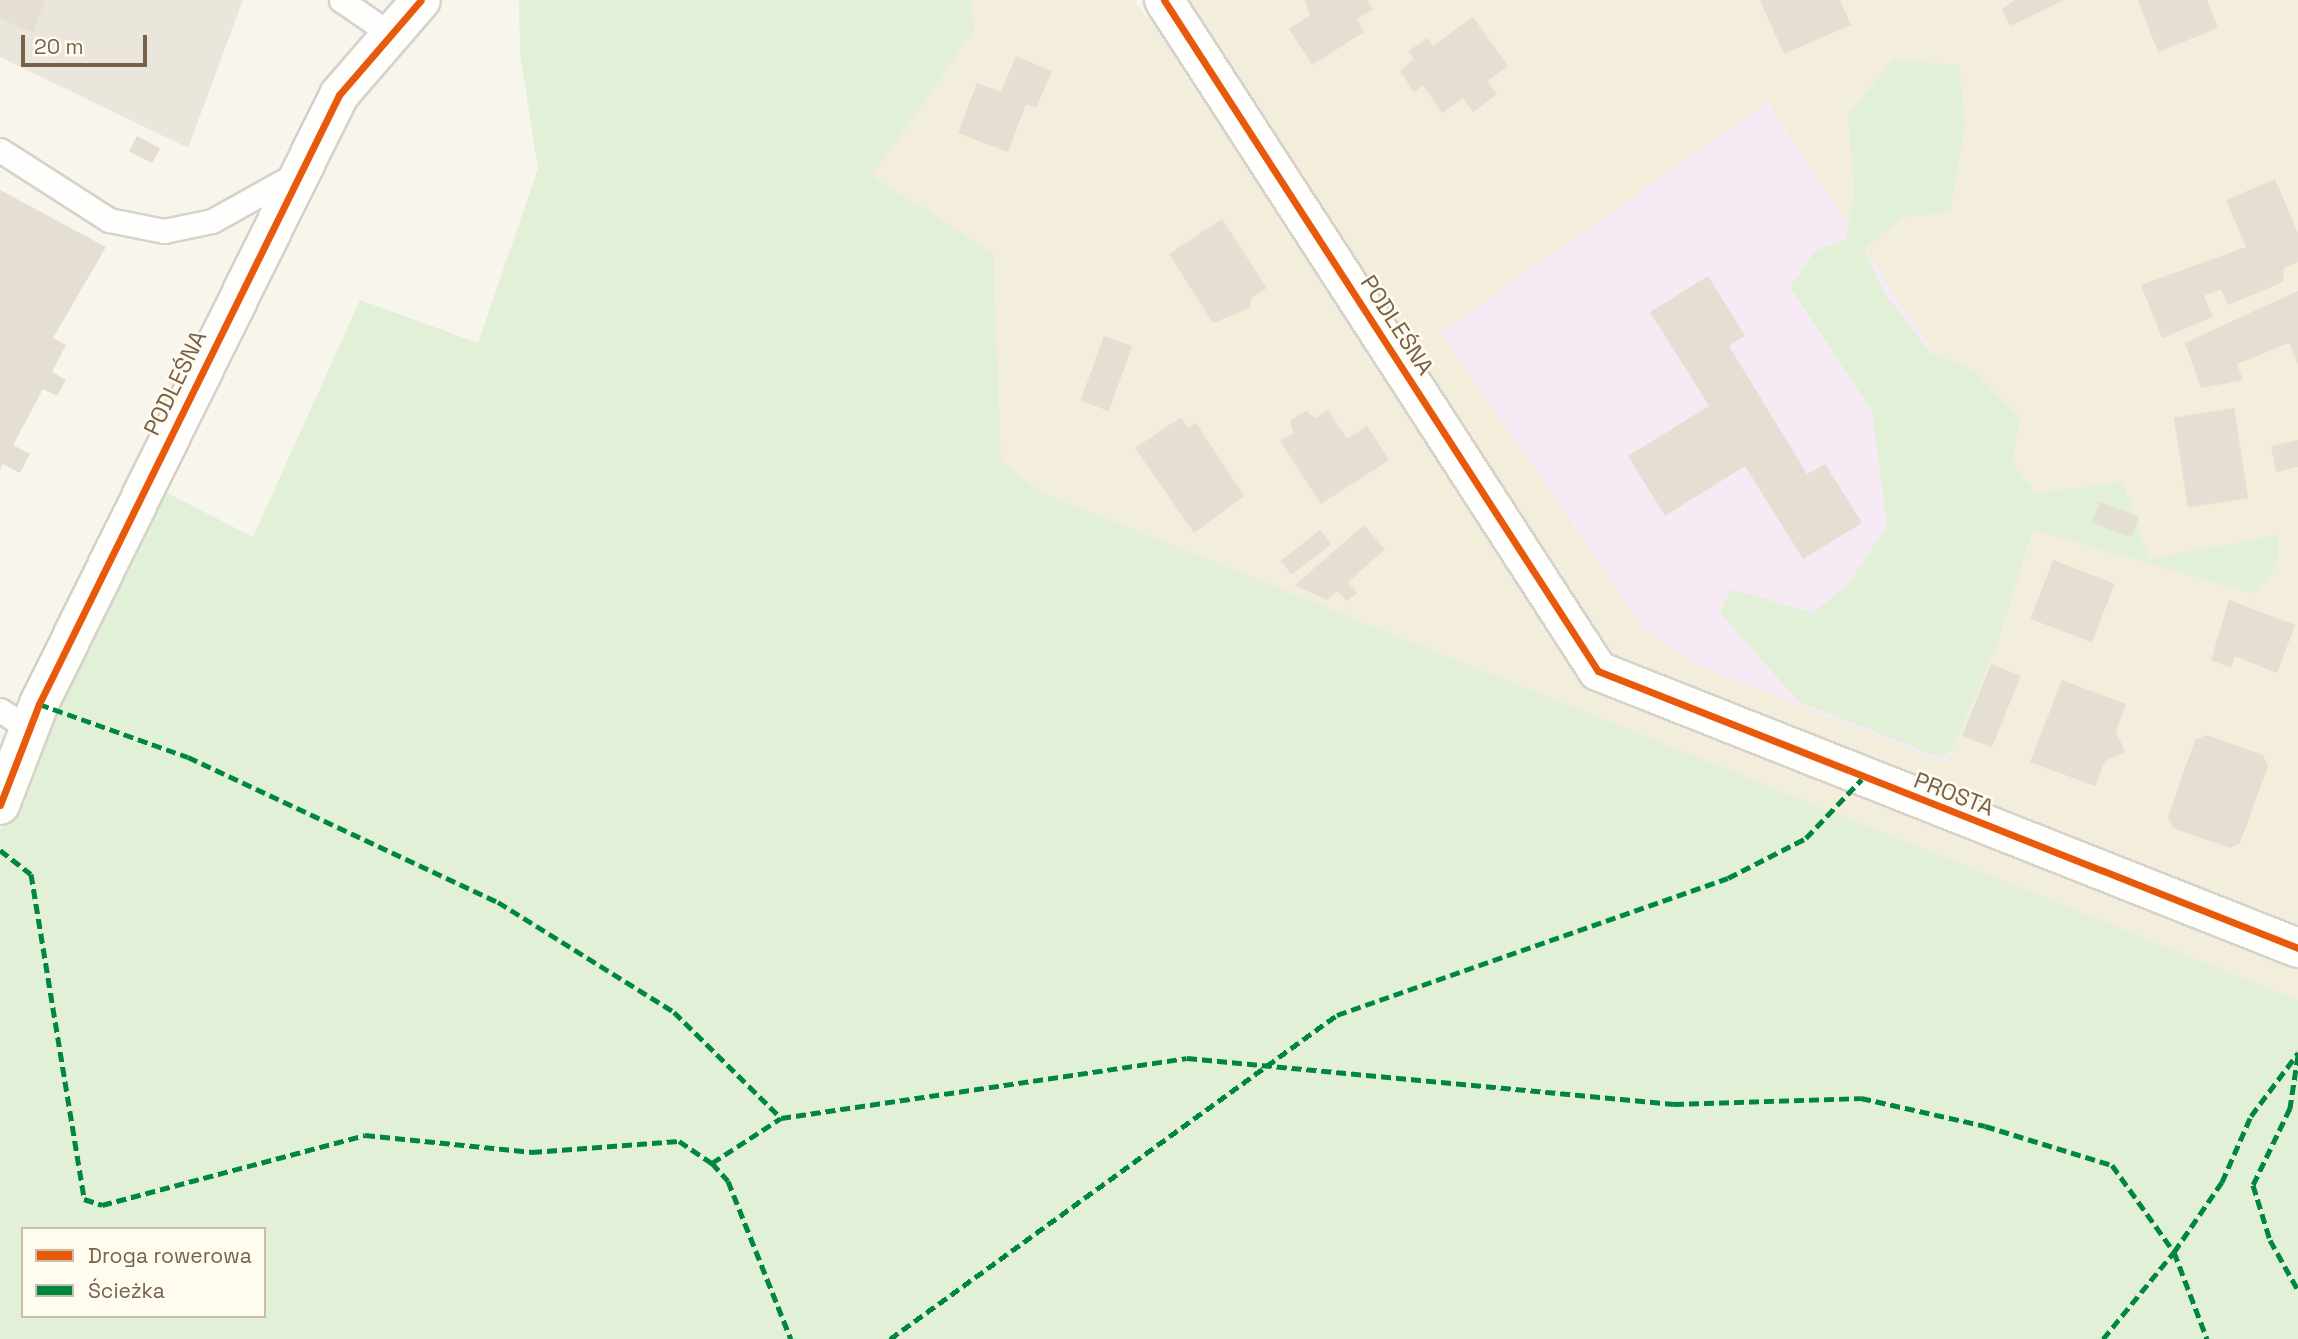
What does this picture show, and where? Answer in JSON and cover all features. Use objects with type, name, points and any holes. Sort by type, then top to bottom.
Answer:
[{"type":"street","name":"PODLEŚNA","points":[[2,796],[15,720],[302,171],[339,95],[388,33],[421,0]]},
{"type":"street","name":"PODLEŚNA","points":[[1164,0],[1598,671]]},
{"type":"street","name":"PROSTA","points":[[1598,671],[2298,948]]},
{"type":"lane","points":[[341,0],[388,33]]},
{"type":"lane","points":[[0,150],[109,220],[164,231],[212,221],[302,171]]},
{"type":"shaded area","points":[[0,0],[243,0],[188,148],[0,57]]},
{"type":"shaded area","points":[[702,0],[1134,0],[1147,18],[1156,0],[2298,0],[2298,1000],[572,309]]},
{"type":"shaded area","points":[[1768,102],[2041,516],[1946,763],[1694,664],[1642,627],[1441,332]]},
{"type":"green space","points":[[519,0],[971,0],[974,30],[872,176],[993,253],[1001,462],[1043,493],[2298,1000],[2298,1339],[0,1339],[0,831],[165,492],[253,537],[360,300],[478,343],[538,169],[520,53]]},
{"type":"green space","points":[[1893,60],[1959,65],[1965,125],[1950,212],[1903,217],[1864,249],[1885,294],[1932,354],[1973,370],[2020,418],[2012,464],[2036,493],[2123,482],[2149,559],[2278,535],[2277,564],[2255,594],[2033,530],[1996,647],[1953,748],[1941,758],[1799,702],[1720,613],[1731,589],[1813,613],[1848,584],[1887,526],[1872,411],[1790,287],[1815,251],[1845,239],[1855,195],[1848,115]]},
{"type":"building","points":[[0,0],[45,0],[33,32],[0,19]]},
{"type":"building","points":[[1305,0],[1367,0],[1373,9],[1357,19],[1364,32],[1312,65],[1289,29],[1310,15]]},
{"type":"building","points":[[1760,0],[1840,0],[1851,25],[1784,54]]},
{"type":"building","points":[[2014,0],[2064,0],[2010,26],[2002,10]]},
{"type":"building","points":[[2138,0],[2207,0],[2218,28],[2158,52]]},
{"type":"building","points":[[1473,17],[1508,66],[1487,81],[1497,94],[1473,112],[1463,98],[1442,113],[1423,85],[1414,92],[1400,71],[1414,59],[1409,51],[1427,38],[1433,46]]},
{"type":"building","points":[[1016,56],[1052,71],[1036,108],[1026,104],[1008,152],[958,133],[977,83],[1001,92]]},
{"type":"building","points":[[137,136],[160,148],[152,163],[129,151]]},
{"type":"building","points":[[2275,179],[2298,233],[2298,262],[2284,268],[2283,282],[2228,305],[2221,289],[2204,296],[2213,317],[2162,338],[2141,285],[2246,247],[2226,200]]},
{"type":"building","points":[[0,190],[106,247],[53,338],[66,345],[52,372],[66,380],[57,396],[43,389],[13,445],[30,454],[20,473],[3,464],[0,470]]},
{"type":"building","points":[[1222,219],[1267,288],[1251,298],[1250,308],[1213,323],[1169,254]]},
{"type":"building","points":[[1708,276],[1745,336],[1729,346],[1807,474],[1825,464],[1862,523],[1803,559],[1745,466],[1665,516],[1628,456],[1709,406],[1650,312]]},
{"type":"building","points":[[2298,291],[2298,364],[2289,343],[2237,364],[2243,380],[2201,388],[2185,343]]},
{"type":"building","points":[[1104,336],[1132,346],[1109,411],[1080,401]]},
{"type":"building","points":[[2234,408],[2248,498],[2188,507],[2174,418]]},
{"type":"building","points":[[1328,410],[1347,439],[1367,426],[1389,460],[1321,504],[1280,441],[1293,433],[1290,421],[1306,411],[1315,418]]},
{"type":"building","points":[[1181,417],[1188,428],[1196,423],[1244,496],[1194,533],[1135,448]]},
{"type":"building","points":[[2298,440],[2298,467],[2276,472],[2271,446]]},
{"type":"building","points":[[2100,502],[2139,517],[2131,538],[2092,523]]},
{"type":"building","points":[[1364,525],[1385,549],[1348,582],[1357,593],[1347,601],[1337,591],[1327,600],[1295,585]]},
{"type":"building","points":[[1320,530],[1331,544],[1292,575],[1281,561]]},
{"type":"building","points":[[2053,560],[2115,584],[2092,642],[2030,619]]},
{"type":"building","points":[[2229,600],[2295,625],[2277,673],[2235,656],[2231,668],[2211,660]]},
{"type":"building","points":[[1991,664],[2021,676],[1992,747],[1962,735]]},
{"type":"building","points":[[2062,680],[2126,704],[2116,731],[2125,752],[2105,761],[2095,786],[2030,762]]},
{"type":"building","points":[[2206,735],[2263,755],[2268,766],[2240,843],[2230,848],[2173,828],[2168,817],[2195,740]]},
{"type":"marked path","points":[[39,704],[188,757],[498,902],[674,1012],[781,1118],[1187,1058],[1674,1104],[1861,1098],[1985,1126],[2112,1165],[2174,1252],[2207,1339]]},
{"type":"marked path","points":[[890,1339],[1337,1015],[1728,878],[1806,838],[1862,779]]},
{"type":"marked path","points":[[0,850],[31,874],[84,1199],[102,1205],[365,1135],[532,1152],[679,1141],[712,1163],[781,1118]]},
{"type":"marked path","points":[[2103,1339],[2174,1252],[2222,1182],[2251,1116],[2298,1053]]},
{"type":"marked path","points":[[2298,1055],[2290,1108],[2253,1185],[2270,1240],[2298,1290]]},
{"type":"marked path","points":[[712,1163],[728,1181],[791,1339]]},
{"type":"cycle path","points":[[0,805],[39,704],[339,95],[421,0]]},
{"type":"cycle path","points":[[1164,0],[1598,671],[2298,948]]}]
